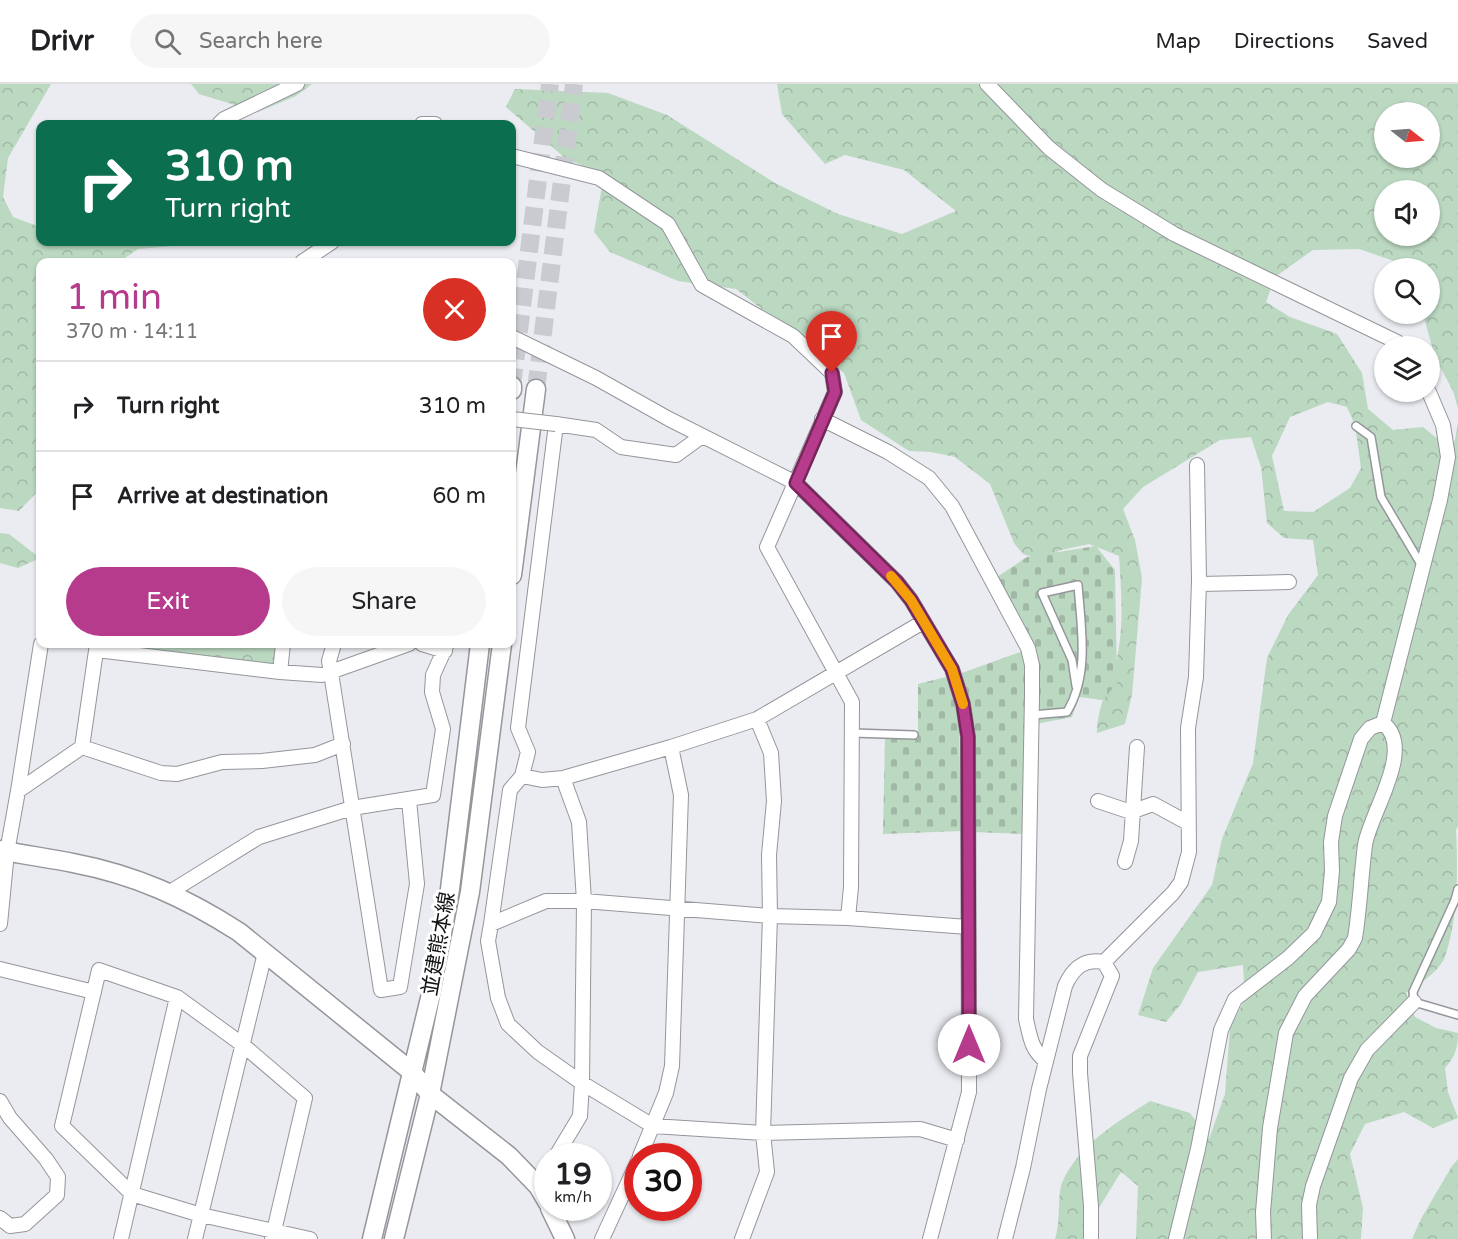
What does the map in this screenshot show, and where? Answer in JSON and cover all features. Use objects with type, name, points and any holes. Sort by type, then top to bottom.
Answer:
[{"type":"main road","points":[[516,544],[536,389]]},
{"type":"main road","name":"並建熊本線","points":[[372,1239],[431,994],[450,889],[480,648]]},
{"type":"main road","name":"並建熊本線","points":[[394,1239],[430,1094],[470,892],[501,648]]},
{"type":"main road","points":[[3,851],[75,863],[124,876],[170,892],[213,915],[239,932],[412,1072],[430,1094],[508,1156],[534,1172]]},
{"type":"main road","points":[[556,1221],[565,1239]]},
{"type":"street","points":[[223,120],[297,84]]},
{"type":"street","points":[[987,84],[1048,148],[1102,190],[1174,234],[1385,336]]},
{"type":"street","points":[[516,157],[599,178],[668,224],[702,285],[794,336],[832,373],[835,392],[767,547],[852,702],[851,887],[848,918]]},
{"type":"street","points":[[308,258],[326,246]]},
{"type":"street","points":[[516,339],[596,378],[702,436],[796,483],[897,582],[952,669],[963,704],[968,737],[969,1092],[930,1239]]},
{"type":"street","points":[[1383,723],[1423,567],[1448,457],[1443,425],[1433,402]]},
{"type":"street","points":[[516,419],[596,430],[621,447],[676,455],[702,436]]},
{"type":"street","points":[[822,419],[888,452],[929,478],[952,506],[1028,648],[1032,665],[1032,715],[1026,1019],[1032,1044],[1038,1055],[1046,1061]]},
{"type":"street","points":[[556,424],[518,728],[528,752],[522,777],[510,790],[488,941],[498,998],[508,1024],[538,1052],[582,1083],[653,1126],[764,1132],[920,1129],[957,1140]]},
{"type":"street","points":[[1104,962],[1173,893],[1181,882],[1189,852],[1188,728],[1196,678],[1199,584],[1197,465]]},
{"type":"street","points":[[1199,584],[1289,582]]},
{"type":"street","points":[[522,777],[542,780],[563,778],[758,719],[923,622]]},
{"type":"street","points":[[0,924],[3,851],[18,791],[40,648]]},
{"type":"street","points":[[18,791],[82,747],[97,648]]},
{"type":"street","points":[[104,648],[280,672],[322,675],[398,648]]},
{"type":"street","points":[[280,672],[283,648]]},
{"type":"street","points":[[333,648],[329,662],[381,990],[400,987],[417,884],[409,800]]},
{"type":"street","points":[[170,892],[259,837],[352,808],[432,795],[443,729],[432,692],[433,675],[446,648]]},
{"type":"street","points":[[742,1239],[767,1172],[764,1132],[770,916],[769,855],[774,801],[771,753],[758,719]]},
{"type":"street","points":[[1176,1239],[1198,1149],[1221,1030],[1235,999],[1288,958],[1314,933],[1329,902],[1332,871],[1331,842],[1334,825],[1361,739],[1370,728],[1383,723]]},
{"type":"street","points":[[1264,1239],[1263,1212],[1270,1128],[1286,1033],[1305,996],[1349,949],[1355,938],[1365,843],[1395,758],[1395,740],[1392,729],[1383,723]]},
{"type":"street","points":[[82,747],[161,773],[177,774],[222,762],[262,761],[315,755],[343,744]]},
{"type":"street","points":[[646,1143],[666,1093],[672,1066],[681,795],[671,747]]},
{"type":"street","points":[[1125,862],[1131,841],[1131,812],[1137,747]]},
{"type":"street","points":[[563,778],[579,822],[584,901],[580,1116],[564,1143]]},
{"type":"street","points":[[1098,801],[1131,812],[1153,804],[1188,823]]},
{"type":"street","points":[[490,924],[546,901],[584,901],[770,916],[848,918],[968,927]]},
{"type":"street","points":[[195,1239],[265,953]]},
{"type":"street","points":[[1005,1239],[1065,986],[1071,974],[1082,963],[1104,962]]},
{"type":"street","points":[[1091,1239],[1091,1206],[1080,1056],[1112,975],[1104,962]]},
{"type":"street","points":[[0,969],[94,992]]},
{"type":"street","points":[[273,1235],[305,1098],[243,1045],[177,997],[99,970],[62,1125],[132,1194],[273,1235],[310,1239]]},
{"type":"street","points":[[121,1239],[177,997]]},
{"type":"street","points":[[1310,1239],[1310,1205],[1313,1186],[1351,1078],[1367,1050],[1414,1002]]},
{"type":"street","points":[[0,1101],[5,1116],[46,1159],[58,1177],[57,1195],[25,1224],[10,1227],[0,1218]]},
{"type":"street","points":[[602,1239],[624,1191]]},
{"type":"lane","points":[[1356,426],[1371,436],[1381,497],[1423,567]]},
{"type":"lane","points":[[1032,715],[1067,712],[1072,704],[1084,655],[1078,585],[1042,593],[1072,660],[1076,686]]},
{"type":"lane","points":[[853,733],[914,735]]},
{"type":"lane","points":[[1458,889],[1413,992],[1414,1002],[1458,1015]]},
{"type":"green space","points":[[0,84],[51,84],[8,158],[3,197],[13,217],[36,226],[36,246],[172,246],[138,249],[125,258],[36,258],[36,493],[19,511],[0,508]]},
{"type":"green space","points":[[191,84],[312,84],[296,96],[258,112],[199,94]]},
{"type":"green space","points":[[777,84],[1458,84],[1458,408],[1453,391],[1440,366],[1440,336],[1429,336],[1426,324],[1440,324],[1440,258],[1385,258],[1359,249],[1313,250],[1275,277],[1266,302],[1290,317],[1337,334],[1362,373],[1368,409],[1393,430],[1423,427],[1450,449],[1455,440],[1458,422],[1458,826],[1456,830],[1457,879],[1454,913],[1449,945],[1441,964],[1432,974],[1406,993],[1415,1017],[1436,1028],[1458,1033],[1455,1052],[1445,1068],[1448,1092],[1458,1118],[1433,1128],[1404,1112],[1365,1124],[1350,1154],[1363,1208],[1361,1239],[1136,1239],[1138,1186],[1121,1172],[1099,1208],[1094,1239],[1055,1239],[1062,1183],[1078,1157],[1099,1136],[1150,1101],[1190,1113],[1209,1139],[1225,1094],[1230,1028],[1245,999],[1243,965],[1198,972],[1181,1004],[1166,1022],[1138,1015],[1153,968],[1212,885],[1222,839],[1253,763],[1267,658],[1288,615],[1318,575],[1313,540],[1284,538],[1267,523],[1261,467],[1251,437],[1220,440],[1143,487],[1123,509],[1135,540],[1142,578],[1132,695],[1125,724],[1097,733],[1102,702],[1116,663],[1120,641],[1122,604],[1119,556],[1089,544],[1061,550],[1040,559],[1023,554],[1014,543],[990,484],[955,457],[931,452],[909,451],[861,420],[844,373],[736,289],[678,281],[610,252],[594,232],[604,175],[565,158],[506,107],[515,89],[608,93],[667,115],[775,183],[838,214],[902,234],[956,211],[904,170],[845,155],[825,164],[782,114]],"holes":[[[1328,402],[1347,407],[1355,425],[1361,468],[1350,488],[1313,512],[1284,511],[1272,456],[1290,417]]]},
{"type":"green space","points":[[0,533],[9,534],[36,555],[36,560],[18,568],[0,563]]},
{"type":"green space","points":[[1096,546],[1115,570],[1117,683],[1103,700],[1079,697],[1072,717],[1036,724],[1037,655],[997,577],[1027,557]]},
{"type":"green space","points":[[112,648],[279,648],[274,666]]},
{"type":"green space","points":[[1023,651],[1026,667],[1024,834],[973,832],[959,674]]},
{"type":"green space","points":[[946,677],[956,698],[959,719],[961,831],[883,834],[885,738],[918,739],[918,684]]},
{"type":"green space","points":[[1458,1159],[1458,1239],[1412,1239],[1422,1217]]},
{"type":"tunnel","points":[[516,354],[550,84]]},
{"type":"tunnel","points":[[536,389],[574,84]]},
{"type":"slow traffic","points":[[891,576],[911,600],[952,669],[963,704]]},
{"type":"route","points":[[832,373],[835,392],[796,483],[897,582],[911,600],[952,669],[963,704],[968,737],[969,1045]]}]
